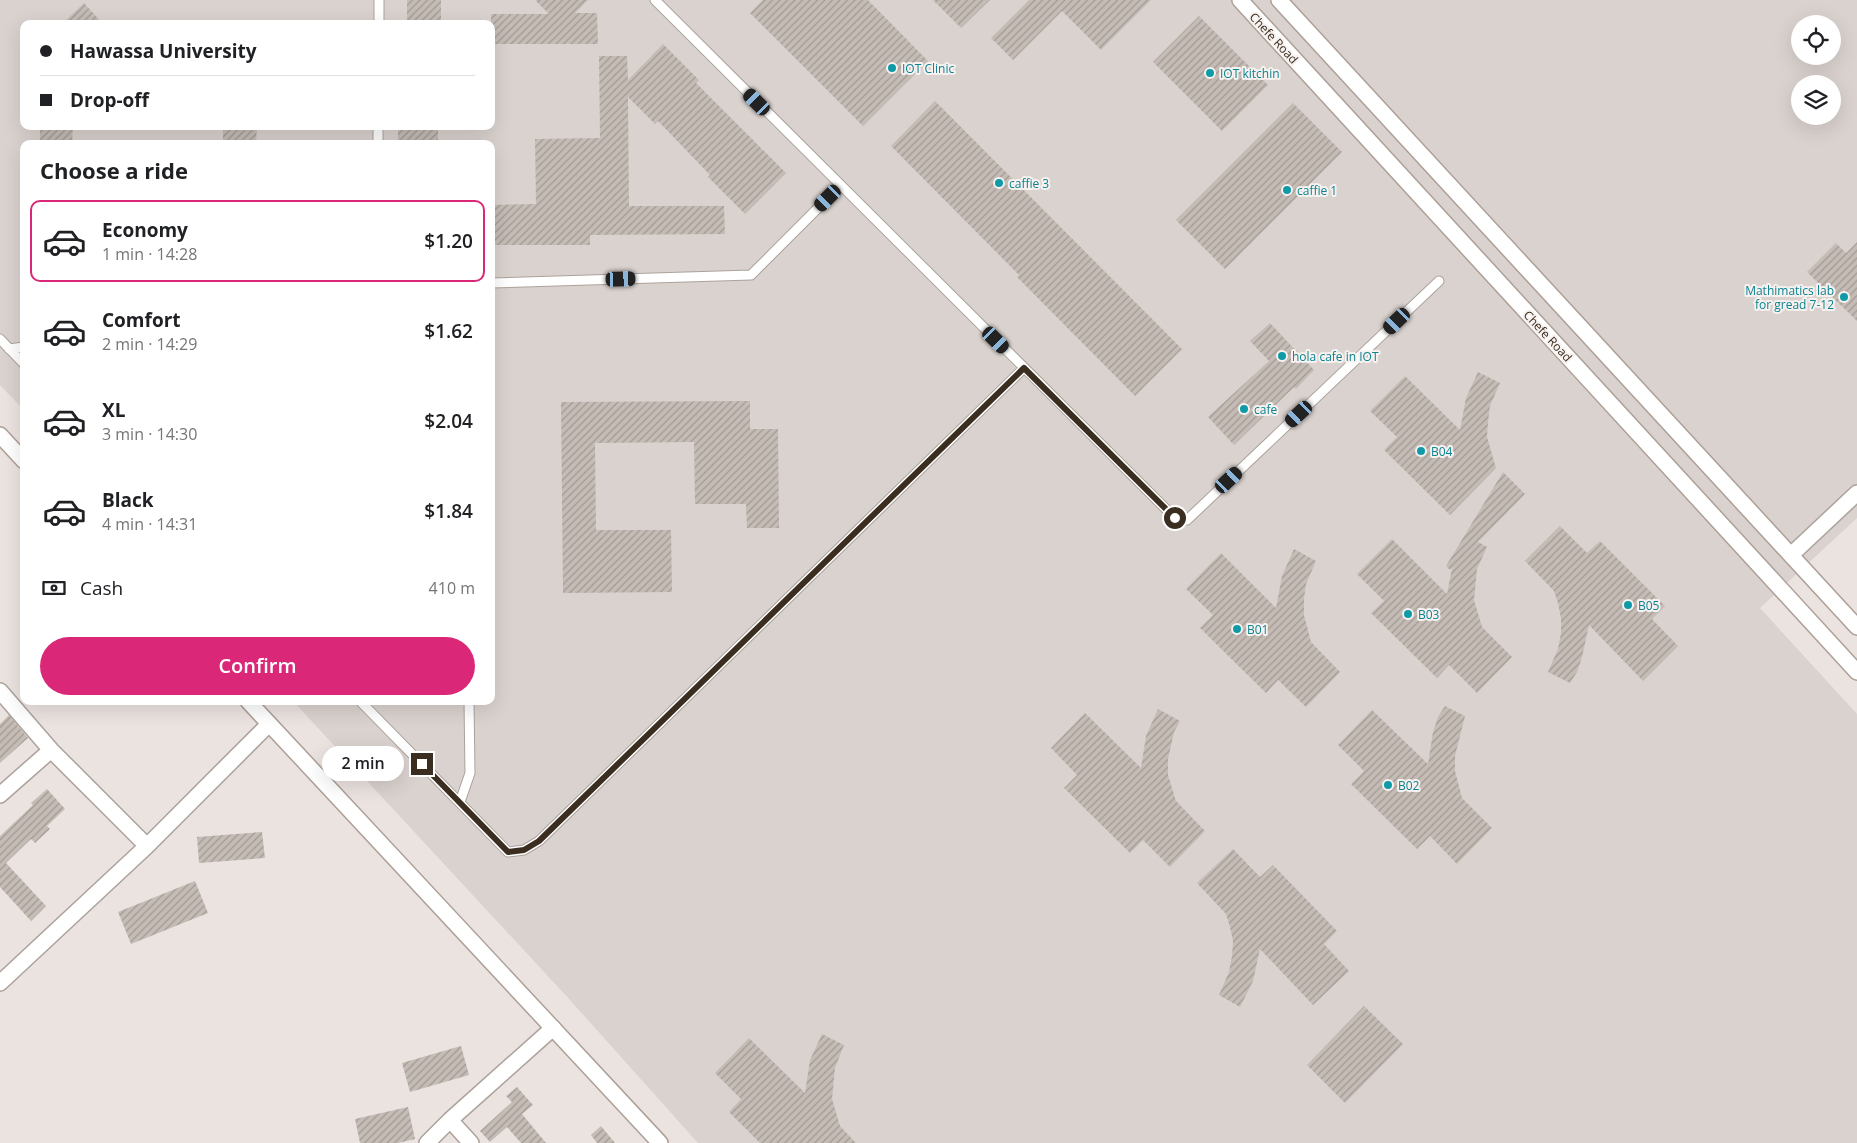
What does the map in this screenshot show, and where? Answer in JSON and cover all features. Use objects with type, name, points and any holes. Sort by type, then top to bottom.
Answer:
[{"type":"street","name":"Chefe Road","points":[[1240,0],[1857,672]]},
{"type":"street","points":[[1279,0],[1857,627]]},
{"type":"street","points":[[0,435],[20,457]]},
{"type":"street","points":[[1791,555],[1857,493]]},
{"type":"street","points":[[0,691],[50,750],[147,846]]},
{"type":"street","points":[[252,705],[660,1143]]},
{"type":"street","points":[[0,984],[147,846],[270,724]]},
{"type":"street","points":[[0,795],[50,750]]},
{"type":"street","points":[[427,1143],[553,1028]]},
{"type":"street","points":[[450,1120],[471,1143]]},
{"type":"lane","points":[[379,0],[379,20]]},
{"type":"lane","points":[[659,1],[1175,518],[1187,520],[1439,281]]},
{"type":"lane","points":[[495,283],[751,275],[841,185]]},
{"type":"lane","points":[[0,339],[20,360]]},
{"type":"lane","points":[[9,349],[20,348]]},
{"type":"lane","points":[[364,705],[508,852],[524,850],[539,841],[1024,368]]},
{"type":"lane","points":[[460,802],[470,774],[469,705]]},
{"type":"shaded area","points":[[0,0],[1857,0],[1857,518],[1760,608],[1857,714],[1857,1143],[698,1143],[570,1000],[297,705],[495,705],[495,140],[20,140],[20,406],[0,385]]},
{"type":"building","points":[[407,0],[441,0],[441,20],[407,20]]},
{"type":"building","points":[[535,0],[588,0],[575,13],[597,13],[598,44],[495,44],[495,20],[491,20],[491,14],[549,14]]},
{"type":"building","name":"IOT Clinic","points":[[763,0],[868,0],[928,61],[863,126],[750,13]]},
{"type":"building","points":[[933,0],[990,0],[961,28]]},
{"type":"building","points":[[1029,0],[1151,0],[1101,50],[1062,11],[1013,60],[991,38]]},
{"type":"building","points":[[84,3],[99,20],[66,20]]},
{"type":"building","name":"IOT kitchin","points":[[1199,16],[1268,85],[1222,131],[1153,62]]},
{"type":"building","points":[[663,44],[699,80],[696,83],[786,173],[745,214],[708,177],[710,175],[658,121],[655,124],[628,97],[629,206],[724,206],[725,234],[590,235],[590,245],[495,245],[495,205],[536,204],[535,139],[600,138],[599,56],[627,56],[628,80]]},
{"type":"building","points":[[935,101],[1182,349],[1135,396],[891,146]]},
{"type":"building","name":"caffie 1","points":[[1293,103],[1342,152],[1225,269],[1176,220]]},
{"type":"building","points":[[40,130],[73,130],[72,140],[40,140]]},
{"type":"building","points":[[223,130],[257,130],[256,140],[223,140]]},
{"type":"building","points":[[398,130],[438,130],[438,140],[398,140]]},
{"type":"building","name":"Mathimatics lab for gread 7-12","points":[[1857,242],[1857,321],[1807,272],[1836,243],[1846,253]]},
{"type":"building","points":[[1270,323],[1314,370],[1296,389],[1294,387],[1234,445],[1208,417],[1269,361],[1250,341]]},
{"type":"building","name":"B04","points":[[1478,372],[1500,383],[1490,406],[1487,437],[1496,468],[1450,515],[1384,450],[1397,437],[1370,411],[1405,376],[1460,430],[1466,398]]},
{"type":"building","points":[[750,401],[750,429],[778,429],[779,528],[747,528],[746,504],[695,504],[694,442],[595,443],[596,530],[671,530],[672,592],[563,593],[561,402]]},
{"type":"building","name":"B03","points":[[1503,472],[1525,494],[1478,542],[1487,547],[1477,569],[1474,600],[1482,627],[1512,657],[1477,693],[1449,665],[1437,678],[1371,613],[1384,601],[1357,574],[1392,539],[1447,594],[1452,568],[1450,570],[1446,566]]},
{"type":"building","name":"B05","points":[[1560,526],[1587,553],[1600,541],[1665,606],[1652,619],[1678,646],[1643,681],[1589,625],[1582,657],[1577,672],[1570,683],[1548,672],[1558,649],[1561,633],[1558,603],[1554,591],[1525,561]]},
{"type":"building","name":"B01","points":[[1294,549],[1316,561],[1306,584],[1304,599],[1304,615],[1311,642],[1340,672],[1306,707],[1278,680],[1266,693],[1200,628],[1213,615],[1186,589],[1221,553],[1276,608],[1282,576]]},
{"type":"building","name":"B02","points":[[1445,706],[1465,716],[1455,756],[1455,771],[1462,798],[1492,828],[1457,864],[1430,836],[1417,849],[1351,784],[1364,771],[1338,745],[1372,710],[1428,764],[1433,732],[1438,717]]},
{"type":"building","points":[[1158,709],[1180,721],[1174,732],[1168,759],[1168,775],[1176,801],[1205,831],[1170,867],[1143,840],[1130,853],[1064,788],[1077,775],[1051,748],[1085,713],[1141,768],[1146,736]]},
{"type":"building","points":[[9,715],[28,738],[0,763],[0,724]]},
{"type":"building","points":[[47,789],[65,809],[47,826],[50,829],[35,843],[31,839],[6,863],[46,906],[31,921],[0,887],[0,836]]},
{"type":"building","points":[[262,832],[265,858],[199,863],[197,837]]},
{"type":"building","points":[[1233,849],[1260,877],[1273,865],[1337,931],[1324,944],[1349,971],[1313,1005],[1260,949],[1253,981],[1240,1007],[1219,995],[1229,972],[1233,941],[1226,914],[1197,883]]},
{"type":"building","points":[[195,881],[208,913],[131,944],[118,912]]},
{"type":"building","points":[[1364,1006],[1403,1044],[1345,1103],[1307,1065]]},
{"type":"building","points":[[822,1034],[844,1045],[835,1068],[832,1099],[840,1126],[856,1143],[760,1143],[729,1112],[741,1099],[715,1073],[749,1038],[805,1093],[810,1060]]},
{"type":"building","points":[[461,1046],[469,1075],[410,1092],[402,1063]]},
{"type":"building","points":[[517,1087],[533,1105],[522,1114],[546,1143],[521,1143],[507,1127],[490,1142],[480,1131],[512,1102],[506,1096]]},
{"type":"building","points":[[408,1107],[415,1139],[398,1143],[360,1143],[355,1119]]},
{"type":"building","points":[[601,1126],[615,1143],[597,1143],[591,1135]]},
{"type":"place","name":"IOT Clinic","points":[[892,68]]},
{"type":"place","name":"IOT kitchin","points":[[1210,73]]},
{"type":"place","name":"caffie 3","points":[[999,183]]},
{"type":"place","name":"caffie 1","points":[[1287,190]]},
{"type":"place","name":"Mathimatics lab for gread 7-12","points":[[1844,297]]},
{"type":"place","name":"hola cafe in IOT","points":[[1282,356]]},
{"type":"place","name":"cafe","points":[[1244,409]]},
{"type":"place","name":"B04","points":[[1421,451]]},
{"type":"place","name":"B05","points":[[1628,605]]},
{"type":"place","name":"B03","points":[[1408,614]]},
{"type":"place","name":"B01","points":[[1237,629]]},
{"type":"place","name":"B02","points":[[1388,785]]},
{"type":"route","points":[[422,764],[508,852],[524,850],[539,841],[1024,368],[1175,518]]}]
